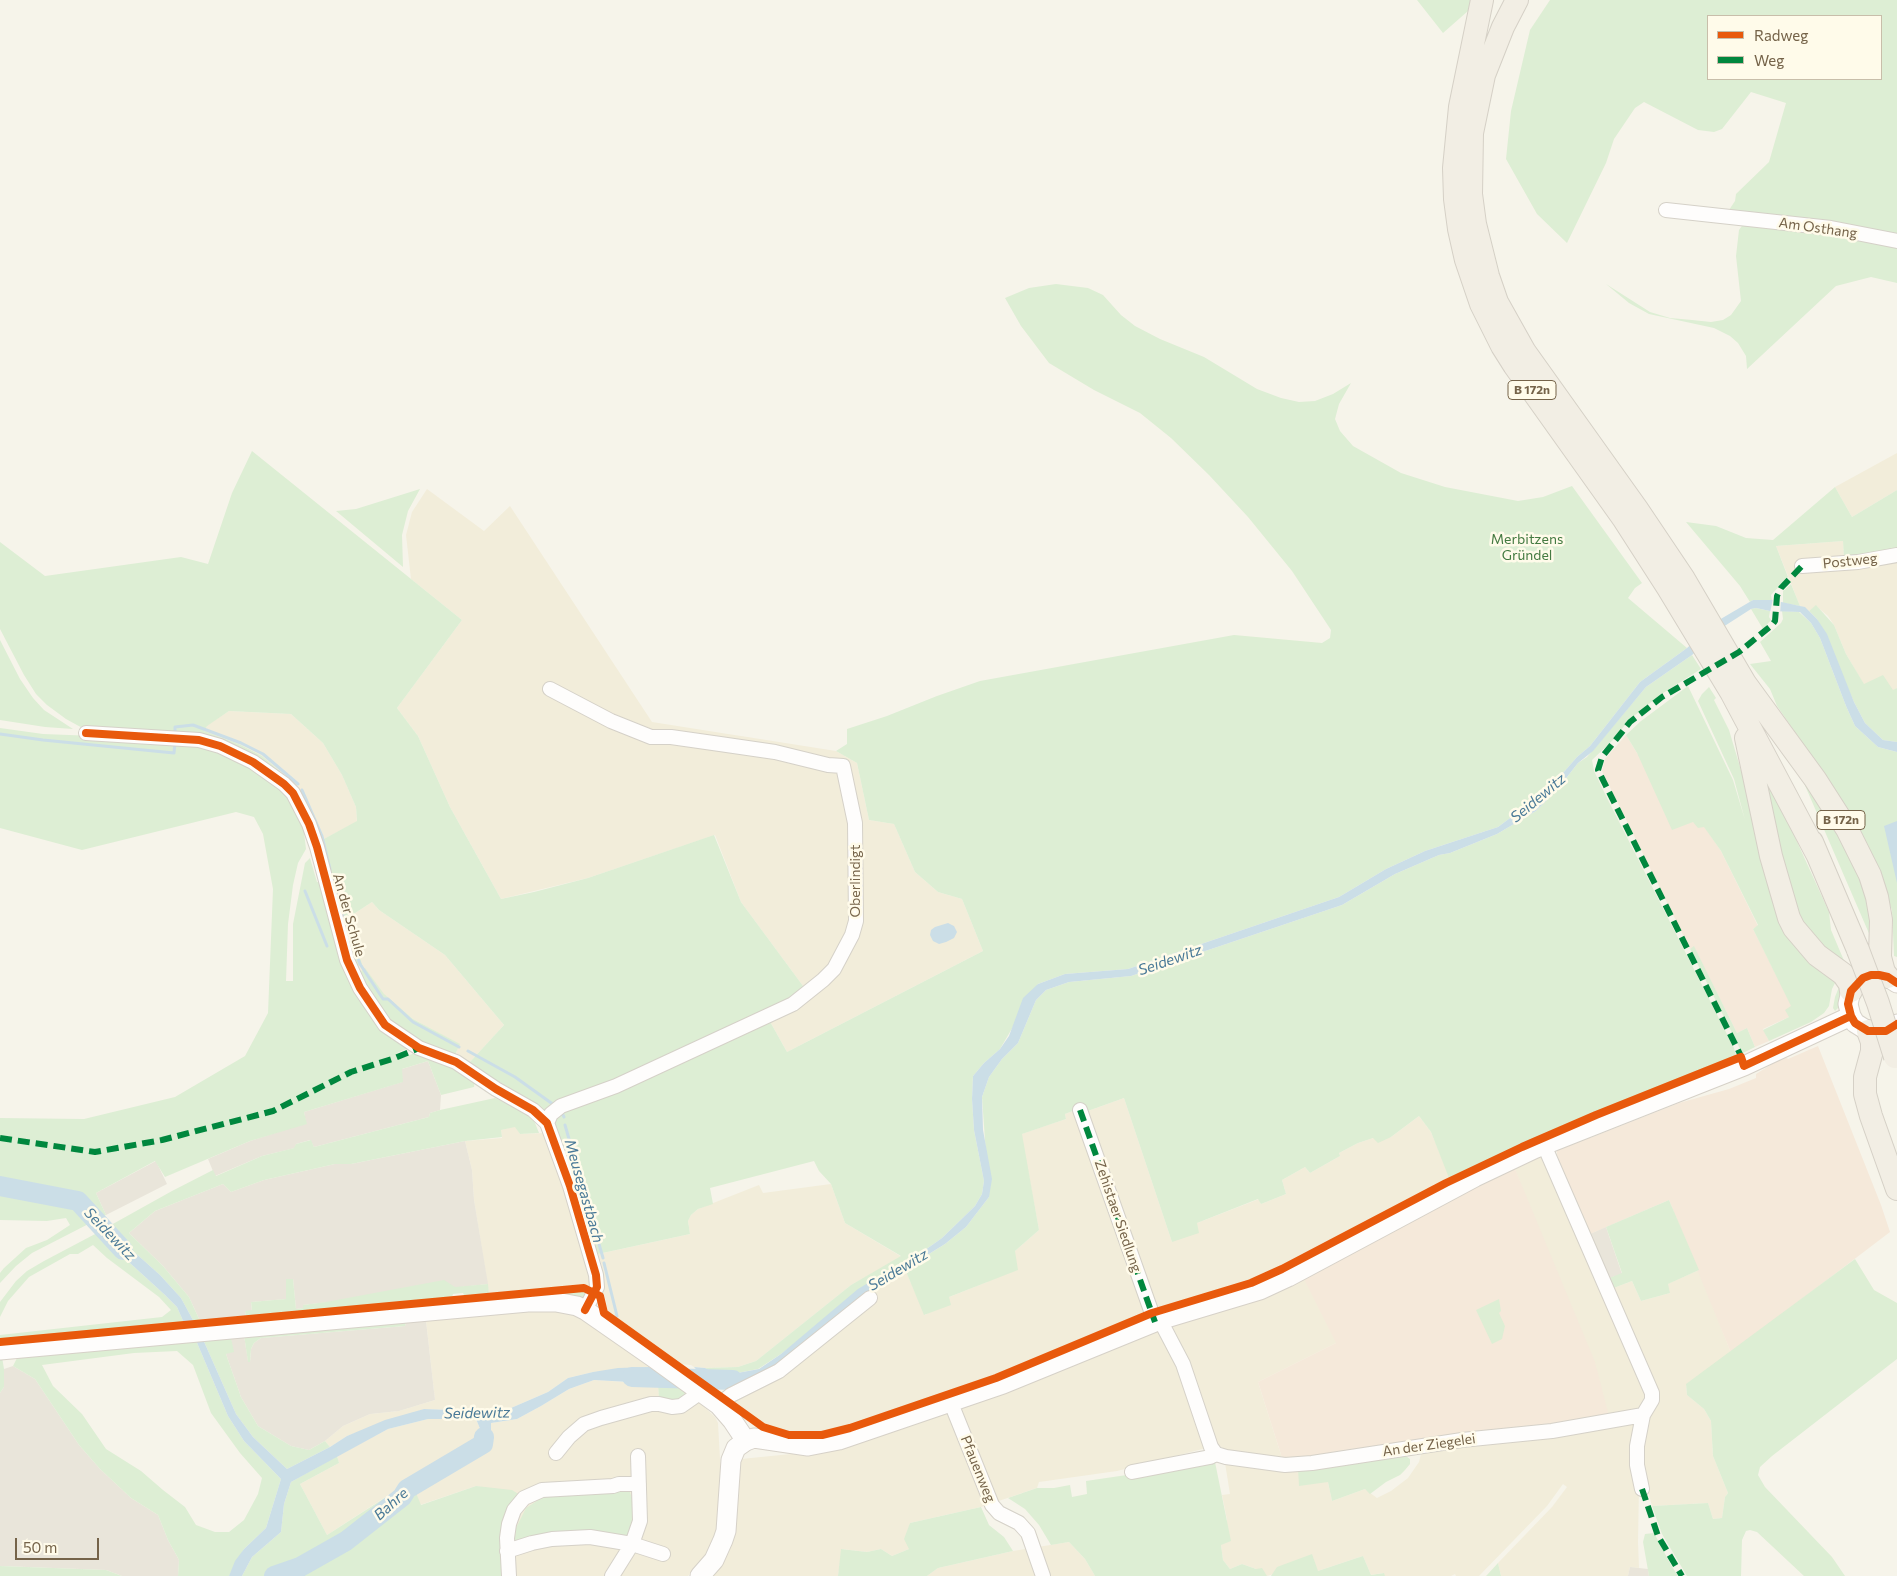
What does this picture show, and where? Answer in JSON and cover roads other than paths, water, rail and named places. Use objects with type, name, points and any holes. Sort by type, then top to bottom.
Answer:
[{"type":"highway","name":"B 172n","points":[[1462,163],[1456,134],[1465,77],[1482,0]]},
{"type":"highway","name":"B 172n","points":[[1465,77],[1490,24],[1504,0]]},
{"type":"highway","name":"B 172n","points":[[1517,0],[1503,26],[1484,75],[1455,199],[1459,230],[1473,284],[1491,325],[1514,365],[1623,518],[1676,584],[1738,688],[1818,856],[1858,950],[1878,1003],[1896,1060]]},
{"type":"highway","points":[[1503,26],[1526,0]]},
{"type":"highway","name":"B 172n","points":[[1738,688],[1815,779],[1848,829],[1858,848],[1877,897],[1881,920],[1880,957],[1884,972],[1892,980]]},
{"type":"highway","points":[[1738,688],[1771,856],[1789,918],[1794,928],[1817,955],[1843,974],[1850,984],[1851,991]]},
{"type":"highway","points":[[1868,1031],[1872,1042],[1872,1051],[1865,1077],[1865,1094],[1897,1190]]},
{"type":"main road","points":[[1892,980],[1871,975],[1856,984],[1851,991],[1848,1004],[1855,1023],[1868,1031],[1877,1033],[1886,1031],[1897,1024]]},
{"type":"main road","points":[[700,1576],[714,1560],[723,1540],[726,1531],[731,1460],[736,1448],[746,1441],[754,1438],[808,1446],[839,1440],[1003,1384],[1157,1321],[1243,1296],[1274,1284],[1475,1177],[1544,1145],[1744,1066],[1851,1016]]},
{"type":"main road","points":[[0,1350],[528,1302],[568,1304],[585,1310],[719,1405],[746,1441]]},
{"type":"street","name":"Am Osthang","points":[[1666,210],[1831,228],[1897,242]]},
{"type":"street","name":"Postweg","points":[[1802,566],[1858,562],[1897,555]]},
{"type":"street","name":"Oberlindigt","points":[[547,1123],[551,1114],[561,1106],[616,1086],[793,1004],[824,980],[834,969],[852,935],[856,920],[857,886],[855,823],[843,766],[828,765],[775,752],[671,737],[651,737],[611,721],[550,689]]},
{"type":"street","name":"An der Schule","points":[[86,733],[199,740],[238,754],[266,770],[284,784],[292,793],[309,824],[347,960],[360,988],[385,1024],[419,1048],[456,1062],[496,1089],[533,1110],[547,1123]]},
{"type":"street","name":"Zehistaer Siedlung","points":[[1080,1110],[1157,1321]]},
{"type":"street","points":[[547,1123],[570,1186],[596,1275],[597,1287],[585,1310]]},
{"type":"street","points":[[1544,1145],[1649,1383],[1652,1400],[1643,1415],[1637,1456],[1642,1489]]},
{"type":"street","points":[[719,1405],[731,1395],[779,1371],[870,1298]]},
{"type":"street","points":[[1157,1321],[1183,1364],[1211,1447],[1216,1454]]},
{"type":"street","points":[[556,1453],[569,1437],[584,1424],[651,1404],[672,1407],[681,1406],[696,1389]]},
{"type":"street","name":"Pfauenweg","points":[[951,1403],[992,1505],[999,1513],[1020,1523],[1028,1532],[1043,1576]]},
{"type":"street","name":"An der Ziegelei","points":[[1132,1472],[1210,1457],[1216,1454],[1285,1465],[1312,1463],[1462,1440],[1552,1431],[1643,1415]]},
{"type":"street","points":[[612,1576],[632,1544],[640,1521],[638,1456]]},
{"type":"street","points":[[509,1576],[506,1538],[514,1510],[524,1498],[542,1490],[556,1488],[639,1484]]},
{"type":"street","points":[[507,1551],[532,1543],[566,1537],[600,1538],[632,1544],[663,1554]]},
{"type":"water","points":[[1753,600],[1772,600],[1805,607],[1817,619],[1827,634],[1854,702],[1865,723],[1883,740],[1897,742],[1897,752],[1878,747],[1855,726],[1820,638],[1811,623],[1800,612],[1751,609],[1723,627],[1692,655],[1646,687],[1593,751],[1578,763],[1556,791],[1536,811],[1497,834],[1450,853],[1439,855],[1395,874],[1342,905],[1131,976],[1069,982],[1046,990],[1036,1000],[1018,1043],[1002,1059],[989,1077],[982,1097],[983,1130],[992,1179],[989,1197],[966,1227],[945,1244],[861,1296],[783,1360],[756,1378],[730,1384],[711,1385],[694,1367],[705,1368],[717,1374],[732,1374],[759,1369],[781,1354],[858,1289],[918,1255],[942,1238],[975,1206],[982,1194],[984,1181],[974,1130],[973,1076],[1000,1049],[1009,1036],[1023,998],[1038,984],[1065,974],[1128,969],[1339,897],[1386,869],[1425,851],[1498,827],[1549,789],[1577,757],[1590,746],[1640,682],[1687,648],[1719,620]]},
{"type":"water","points":[[1897,821],[1897,883],[1884,826]]},
{"type":"water","points":[[948,923],[954,926],[957,932],[954,938],[939,944],[933,941],[930,935],[931,930]]},
{"type":"water","points":[[111,1225],[122,1241],[160,1275],[181,1298],[194,1322],[184,1323],[177,1307],[97,1233]]},
{"type":"water","points":[[202,1337],[236,1414],[253,1437],[287,1469],[347,1436],[385,1420],[424,1409],[477,1411],[511,1408],[548,1392],[568,1378],[618,1368],[649,1367],[665,1384],[594,1380],[569,1389],[517,1419],[491,1423],[491,1436],[485,1447],[467,1458],[463,1451],[479,1441],[481,1431],[476,1419],[428,1419],[388,1429],[291,1482],[284,1504],[281,1532],[252,1557],[242,1576],[229,1576],[235,1561],[244,1549],[266,1528],[281,1479],[244,1441],[228,1416],[195,1338]]},
{"type":"waterway","name":"Meusegastbach","points":[[175,736],[175,727],[193,725],[241,743],[263,754],[298,784]]},
{"type":"waterway","name":"Meusegastbach","points":[[0,734],[174,753],[175,742]]},
{"type":"waterway","name":"Meusegastbach","points":[[302,790],[322,836],[330,869]]},
{"type":"waterway","name":"Meusegastbach","points":[[333,880],[343,917],[360,964],[383,999],[388,999],[413,1022],[459,1047]]},
{"type":"waterway","points":[[305,891],[327,946]]},
{"type":"waterway","name":"Meusegastbach","points":[[468,1051],[515,1077],[554,1105]]},
{"type":"waterway","name":"Meusegastbach","points":[[562,1113],[564,1117]]},
{"type":"waterway","name":"Meusegastbach","points":[[565,1125],[603,1258]]},
{"type":"waterway","name":"Seidewitz","points":[[0,1186],[78,1201],[123,1250]]},
{"type":"waterway","name":"Meusegastbach","points":[[604,1263],[617,1316]]},
{"type":"waterway","name":"Seidewitz","points":[[632,1377],[733,1380]]},
{"type":"waterway","name":"Bahre","points":[[274,1576],[300,1567],[346,1541],[402,1497],[407,1489],[483,1444],[484,1437]]},
{"type":"waterway","points":[[300,1567],[300,1576]]},
{"type":"park label","name":"Merbitzens Gründel","points":[[1527,548]]}]
